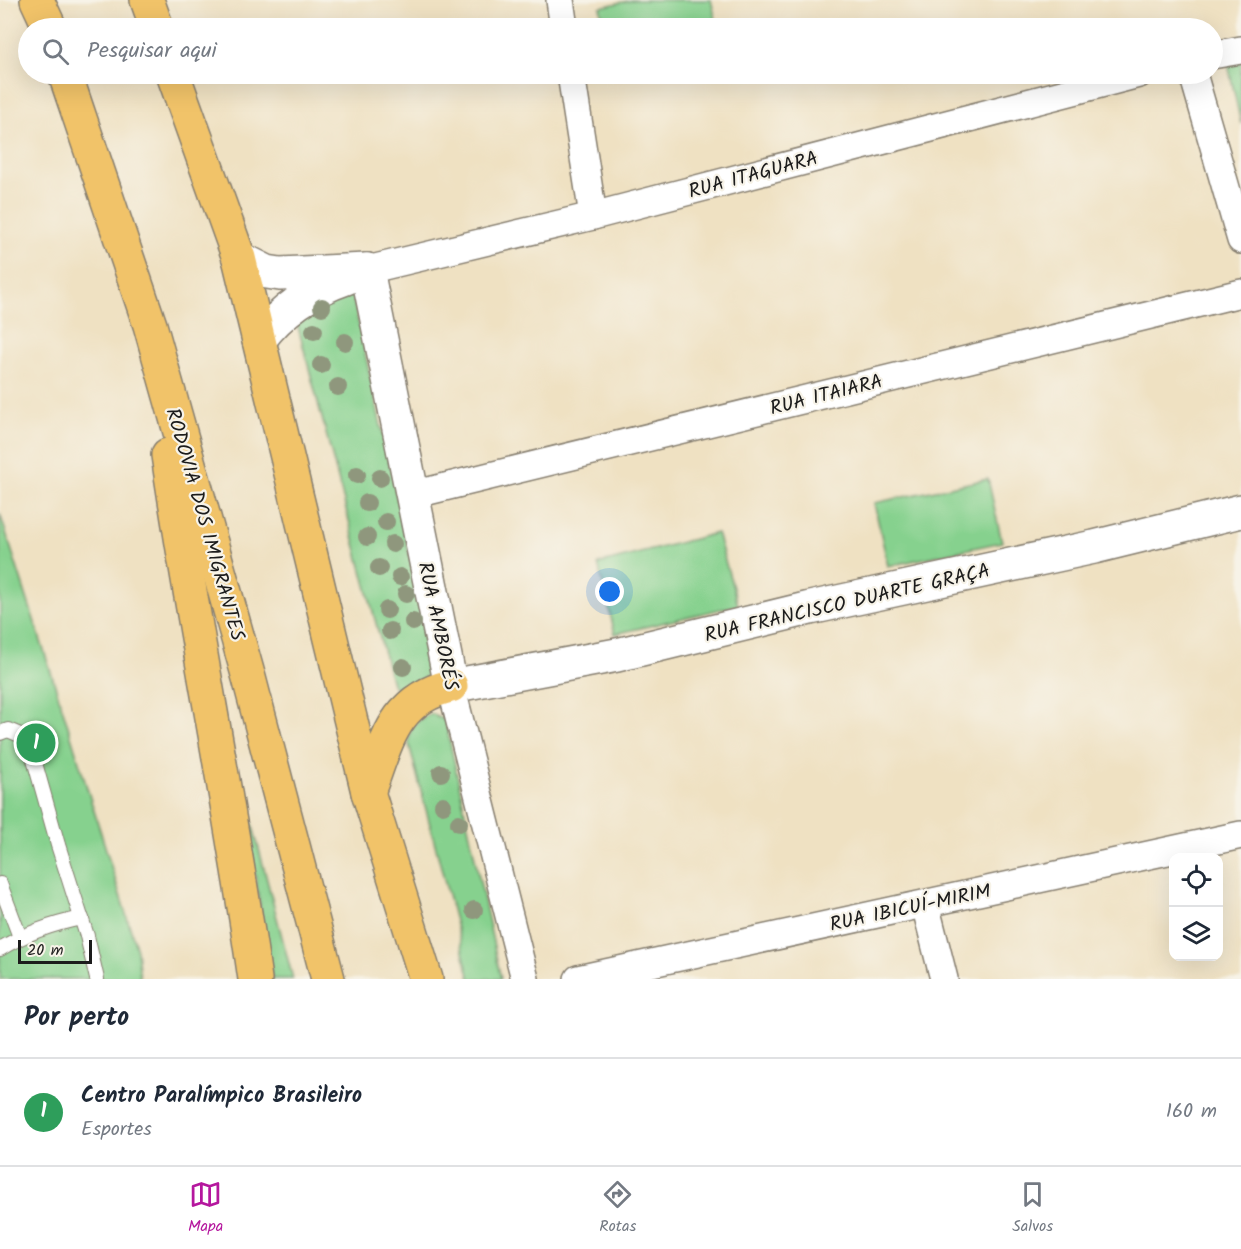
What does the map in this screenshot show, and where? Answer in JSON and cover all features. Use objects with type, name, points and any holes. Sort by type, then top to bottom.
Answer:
[{"type":"highway","points":[[37,0],[45,18]]},
{"type":"highway","points":[[147,0],[153,18]]},
{"type":"highway","name":"RODOVIA DOS IMIGRANTES","points":[[68,84],[150,325],[249,678],[328,979]]},
{"type":"highway","points":[[177,84],[239,258],[368,792],[426,979]]},
{"type":"highway","points":[[150,325],[185,572],[229,813],[255,979]]},
{"type":"highway","points":[[368,792],[393,725],[414,701],[451,686]]},
{"type":"street","points":[[560,0],[563,18]]},
{"type":"street","points":[[1223,54],[1241,50]]},
{"type":"street","points":[[572,84],[592,216]]},
{"type":"street","name":"RUA ITAGUARA","points":[[259,340],[282,314],[303,298],[332,283],[367,270],[592,216],[1100,84]]},
{"type":"street","points":[[1196,84],[1241,240]]},
{"type":"street","name":"RUA ITAGUARA","points":[[239,258],[267,272],[280,274],[367,270]]},
{"type":"street","name":"RUA AMBORÉS","points":[[367,270],[451,686],[525,979]]},
{"type":"street","name":"RUA ITAIARA","points":[[412,495],[1241,293]]},
{"type":"street","name":"RUA FRANCISCO DUARTE GRAÇA","points":[[451,686],[617,655],[810,608],[1094,547],[1241,511]]},
{"type":"street","name":"RUA IBICUÍ-MIRIM","points":[[578,979],[1241,835]]},
{"type":"street","points":[[925,904],[944,979]]},
{"type":"lane","points":[[0,733],[8,730],[20,735],[31,749],[58,845],[82,918],[97,979]]},
{"type":"lane","points":[[0,884],[20,937]]},
{"type":"lane","points":[[0,949],[37,930],[82,918]]},
{"type":"green space","points":[[632,0],[711,0],[716,18],[603,18],[600,7]]},
{"type":"green space","points":[[1241,61],[1241,124],[1228,64]]},
{"type":"green space","points":[[344,294],[352,294],[431,653],[431,666],[426,676],[419,683],[407,689],[395,687],[392,684],[297,323],[300,318]]},
{"type":"green space","points":[[988,479],[1002,542],[888,566],[874,503]]},
{"type":"green space","points":[[0,514],[137,950],[140,979],[0,979]]},
{"type":"green space","points":[[717,533],[738,605],[615,634],[598,564]]},
{"type":"green space","points":[[433,714],[444,720],[448,733],[501,979],[470,979],[409,744],[410,733],[415,724]]},
{"type":"green space","points":[[244,795],[293,979],[272,979],[242,796]]},
{"type":"place","name":"Centro Paralímpico Brasileiro","points":[[36,743]]}]
